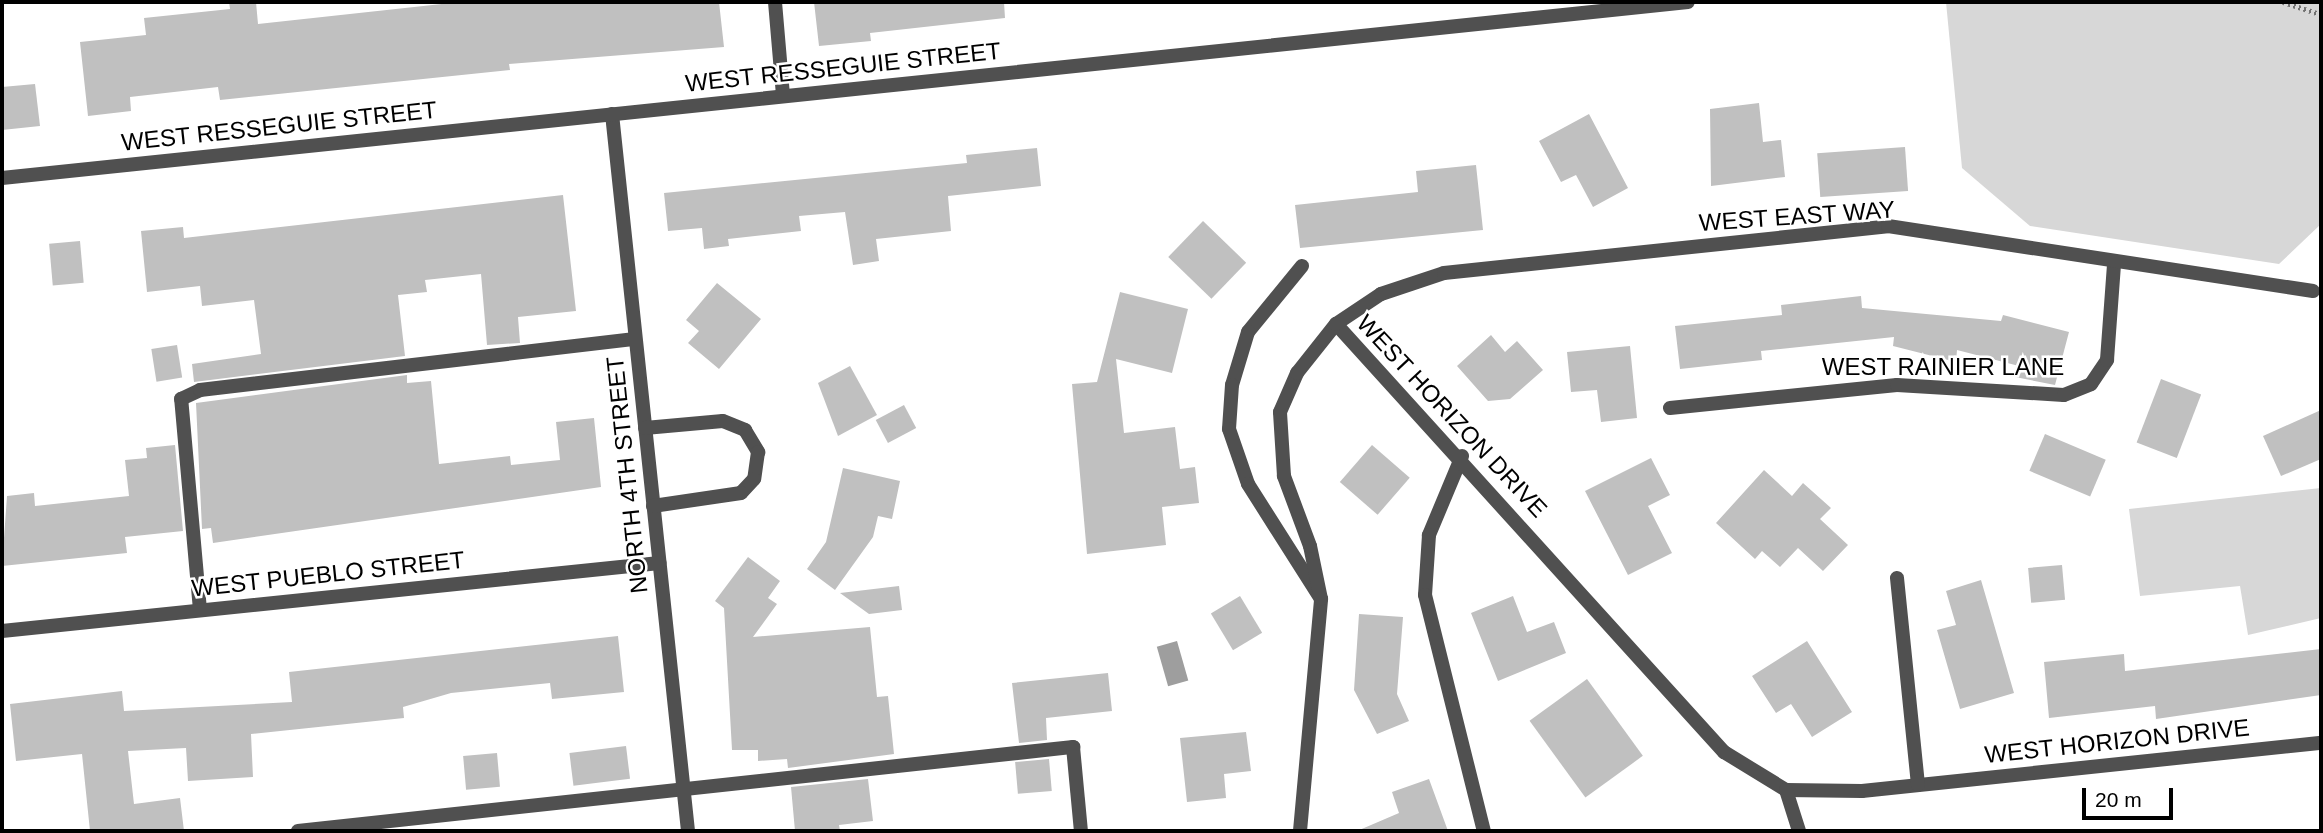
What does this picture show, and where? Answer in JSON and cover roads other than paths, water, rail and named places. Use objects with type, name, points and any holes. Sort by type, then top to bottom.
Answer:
[{"type":"street","points":[[775,2],[783,96]]},
{"type":"street","name":"WEST RESSEGUIE STREET","points":[[2,178],[1688,2]]},
{"type":"street","name":"NORTH 4TH STREET","points":[[611,114],[688,831]]},
{"type":"street","name":"WEST EAST WAY","points":[[1336,324],[1381,294],[1444,273],[1888,226],[2114,265],[2313,291]]},
{"type":"street","name":"WEST RAINIER LANE","points":[[1670,408],[1897,385],[2064,395],[2091,384],[2107,360],[2114,265]]},
{"type":"street","points":[[1302,266],[1248,331],[1232,385],[1229,429],[1248,484],[1321,599]]},
{"type":"street","name":"WEST HORIZON DRIVE","points":[[1300,831],[1321,599],[1310,546],[1283,476],[1280,412],[1297,373],[1336,324],[1462,456],[1724,752],[1786,790],[1918,785],[2321,743]]},
{"type":"street","points":[[200,610],[177,416],[181,398],[200,390],[635,339]]},
{"type":"street","points":[[645,428],[723,421],[745,430],[758,452],[754,479],[741,493],[653,506]]},
{"type":"street","points":[[1462,456],[1429,535],[1425,595],[1484,831]]},
{"type":"street","name":"WEST PUEBLO STREET","points":[[2,631],[659,563]]},
{"type":"street","points":[[1897,578],[1918,785]]},
{"type":"street","points":[[298,831],[1073,747],[1081,831]]},
{"type":"street","points":[[1786,790],[1799,831]]}]
